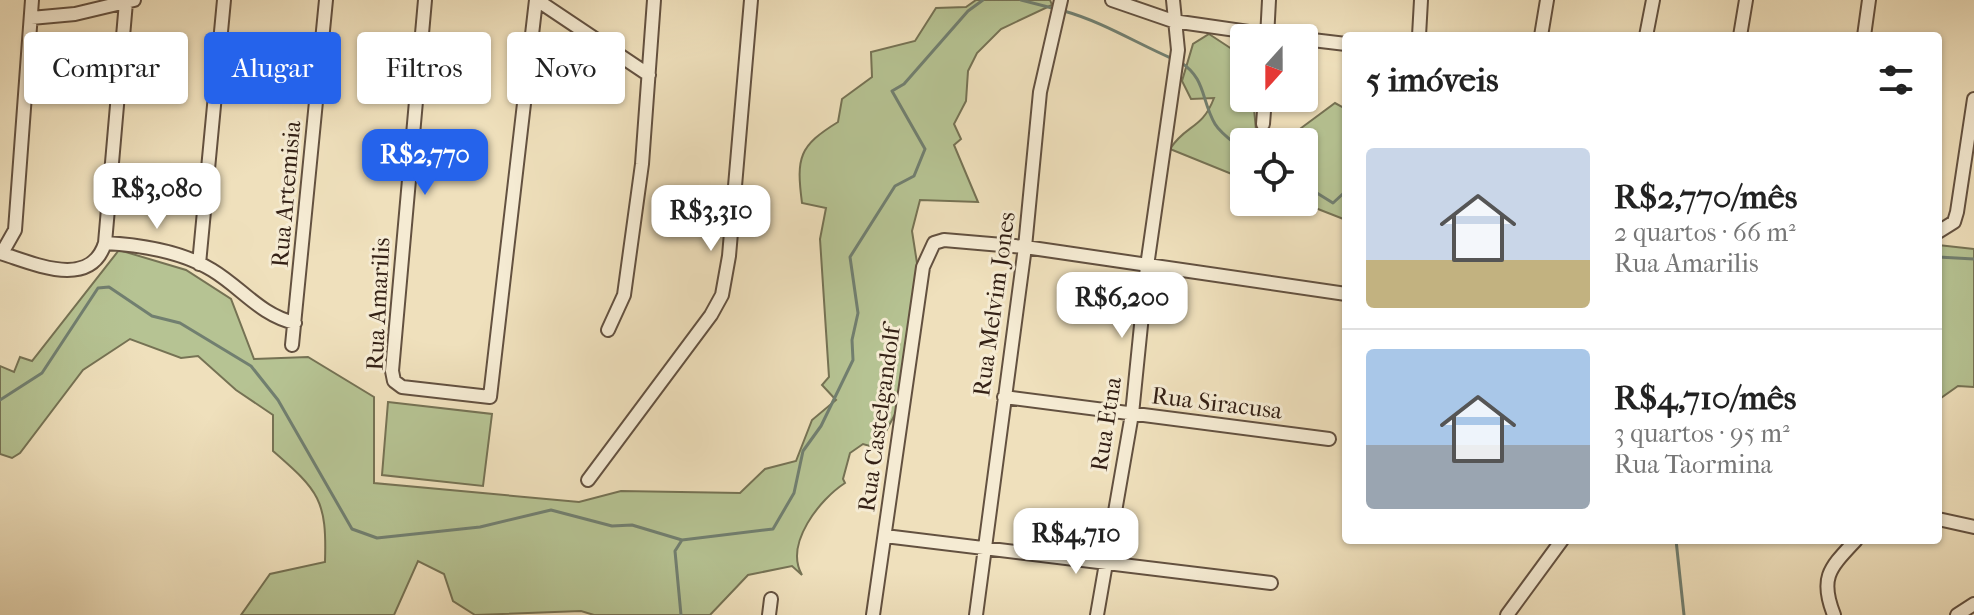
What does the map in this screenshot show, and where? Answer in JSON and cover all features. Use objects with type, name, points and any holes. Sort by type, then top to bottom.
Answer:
[{"type":"street","points":[[31,18],[130,1],[105,243],[92,262],[66,270],[23,262],[1,253],[15,230],[32,0]]},
{"type":"street","points":[[199,264],[224,0]]},
{"type":"street","name":"Rua Artemisia","points":[[292,345],[326,0]]},
{"type":"street","name":"Rua Amarilis","points":[[425,0],[392,371],[398,385],[490,397],[536,0]]},
{"type":"street","points":[[536,0],[649,75]]},
{"type":"street","points":[[608,330],[624,295],[642,164],[654,0]]},
{"type":"street","points":[[588,480],[711,315],[722,295],[729,256],[751,0]]},
{"type":"street","name":"Rua Melvim Jones","points":[[976,615],[1025,247],[1040,92],[1061,0]]},
{"type":"street","points":[[1112,0],[1173,21],[1230,31]]},
{"type":"street","name":"Rua Etna","points":[[1097,615],[1132,414],[1147,266],[1178,50],[1173,0]]},
{"type":"street","points":[[1268,24],[1269,0]]},
{"type":"street","points":[[1419,32],[1421,0]]},
{"type":"street","points":[[1542,32],[1547,0]]},
{"type":"street","points":[[1647,32],[1653,0]]},
{"type":"street","points":[[1741,32],[1746,0]]},
{"type":"street","points":[[1865,32],[1869,0]]},
{"type":"street","points":[[1318,41],[1342,44]]},
{"type":"street","points":[[1942,230],[1957,212],[1971,155],[1974,99]]},
{"type":"street","points":[[1263,124],[1264,112]]},
{"type":"street","name":"Rua Castelgandolf","points":[[873,615],[923,267],[930,247],[944,240],[1025,247]]},
{"type":"street","points":[[105,243],[153,249],[199,264],[220,276],[265,312],[295,323]]},
{"type":"street","points":[[1025,247],[1342,293]]},
{"type":"street","name":"Rua Siracusa","points":[[1004,397],[1329,439]]},
{"type":"street","points":[[1942,520],[1974,527]]},
{"type":"street","points":[[885,536],[1271,583]]},
{"type":"street","points":[[1507,615],[1559,544]]},
{"type":"street","points":[[1834,615],[1826,591],[1829,570],[1841,544]]},
{"type":"street","points":[[1829,570],[1852,544]]},
{"type":"street","points":[[769,615],[771,599]]},
{"type":"street","points":[[1957,615],[1974,604]]},
{"type":"green space","points":[[976,0],[1050,0],[1052,5],[1001,29],[977,53],[968,71],[966,101],[954,124],[961,139],[954,145],[978,202],[920,200],[912,231],[922,295],[909,388],[877,448],[863,444],[850,453],[843,479],[845,483],[825,500],[807,523],[798,550],[802,575],[792,566],[748,575],[710,615],[594,615],[581,611],[475,615],[453,601],[444,574],[418,561],[394,615],[241,615],[270,574],[325,562],[322,510],[301,476],[273,451],[273,415],[236,390],[198,356],[181,358],[130,339],[83,370],[20,453],[12,458],[0,454],[0,366],[14,372],[20,357],[32,361],[119,250],[186,270],[231,299],[254,359],[308,357],[374,397],[374,483],[579,502],[621,491],[740,493],[765,469],[796,461],[812,420],[836,400],[822,385],[829,377],[820,239],[826,208],[802,203],[800,163],[803,154],[815,138],[838,122],[842,99],[872,77],[871,52],[915,41],[936,8],[966,7]]},
{"type":"green space","points":[[1209,34],[1230,48],[1230,112],[1254,112],[1256,128],[1230,128],[1230,173],[1170,149],[1199,122],[1214,98],[1191,99],[1182,81],[1193,44]]},
{"type":"green space","points":[[1335,103],[1342,107],[1342,218],[1318,209],[1318,128],[1301,128]]},
{"type":"green space","points":[[1942,245],[1974,249],[1974,387],[1958,386],[1942,397]]},
{"type":"green space","points":[[388,402],[492,414],[483,486],[382,475]]},
{"type":"waterway","points":[[0,400],[42,373],[98,288],[109,287],[152,316],[180,323],[251,366],[278,400],[352,529],[377,538],[480,527],[551,510],[612,526],[632,525],[682,540],[773,529],[794,493],[803,451],[821,426],[853,360],[852,340],[858,313],[850,257],[895,186],[914,176],[925,149],[892,91],[904,84],[968,11],[983,0]]},
{"type":"waterway","points":[[1021,0],[1056,9]]},
{"type":"waterway","points":[[1064,11],[1173,59]]},
{"type":"waterway","points":[[1180,62],[1199,82],[1211,115],[1230,140]]},
{"type":"waterway","points":[[1318,194],[1333,203],[1342,195]]},
{"type":"waterway","points":[[1942,257],[1974,259]]},
{"type":"waterway","points":[[681,615],[675,551],[682,540]]},
{"type":"waterway","points":[[1676,544],[1684,615]]}]
